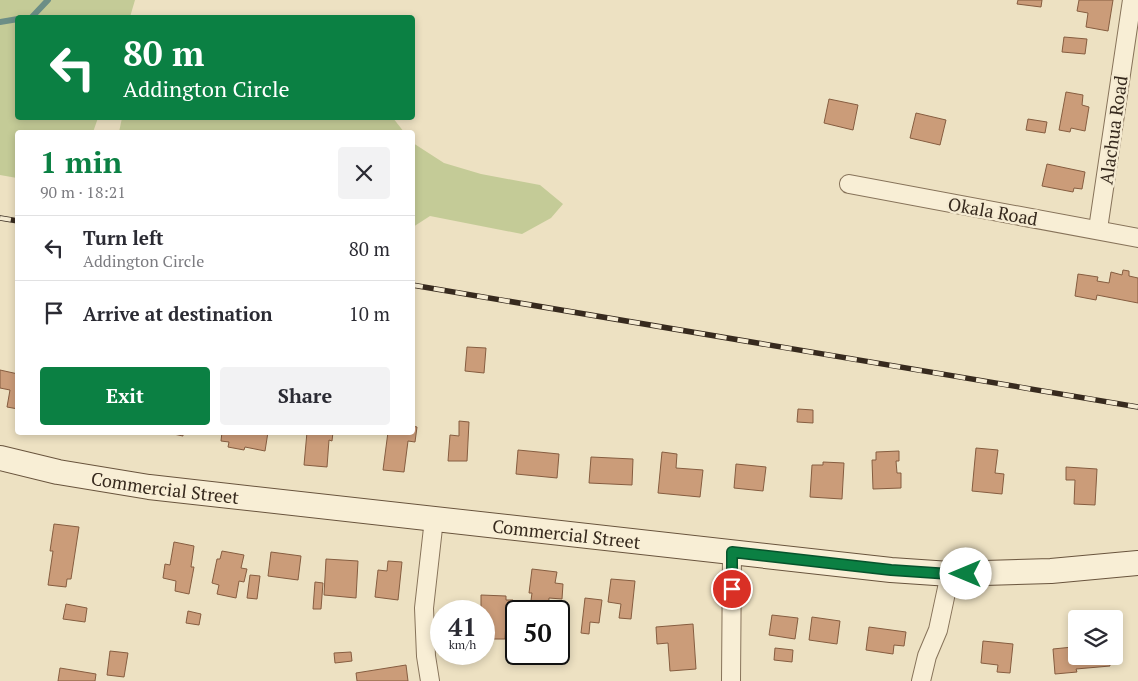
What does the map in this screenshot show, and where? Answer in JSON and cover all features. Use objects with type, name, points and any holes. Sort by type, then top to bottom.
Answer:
[{"type":"main road","name":"Commercial Street","points":[[0,458],[58,472],[148,487],[891,570],[950,574],[1051,571],[1138,563]]},
{"type":"street","name":"Alachua Road","points":[[1098,229],[1132,0]]},
{"type":"street","name":"Okala Road","points":[[849,184],[1138,238]]},
{"type":"street","points":[[430,681],[426,656],[424,608],[434,519]]},
{"type":"street","points":[[731,681],[732,552]]},
{"type":"street","points":[[921,681],[926,656],[938,630],[950,574]]},
{"type":"green space","points":[[0,0],[135,0],[131,15],[15,15],[15,120],[97,120],[94,130],[15,130],[15,178],[0,175]]},
{"type":"green space","points":[[122,120],[395,120],[402,130],[119,130]]},
{"type":"green space","points":[[415,144],[444,163],[481,174],[540,185],[563,204],[551,218],[522,234],[430,216],[415,226]]},
{"type":"building","points":[[1018,0],[1042,0],[1041,7],[1017,4]]},
{"type":"building","points":[[1079,0],[1113,0],[1108,31],[1086,27],[1088,13],[1077,11]]},
{"type":"building","points":[[1064,37],[1087,39],[1085,54],[1062,52]]},
{"type":"building","points":[[1066,92],[1083,95],[1082,105],[1089,107],[1085,131],[1071,128],[1070,132],[1059,130]]},
{"type":"building","points":[[829,99],[858,105],[853,130],[824,123]]},
{"type":"building","points":[[916,113],[946,120],[940,145],[910,138]]},
{"type":"building","points":[[1028,119],[1047,122],[1045,133],[1026,130]]},
{"type":"building","points":[[1047,164],[1085,172],[1082,189],[1074,188],[1073,192],[1042,186]]},
{"type":"building","points":[[1123,270],[1129,271],[1129,276],[1138,278],[1138,303],[1097,295],[1096,300],[1075,296],[1078,274],[1098,277],[1097,281],[1109,283],[1111,272],[1122,275]]},
{"type":"building","points":[[467,347],[486,348],[484,373],[465,371]]},
{"type":"building","points":[[0,370],[15,373],[15,408],[7,407],[10,390],[0,388]]},
{"type":"building","points":[[798,409],[813,410],[813,423],[797,422]]},
{"type":"building","points":[[459,421],[469,422],[467,461],[448,461],[450,435],[459,436]]},
{"type":"building","points":[[415,427],[417,427],[415,442],[408,441],[404,472],[383,470],[388,435],[415,435]]},
{"type":"building","points":[[222,435],[268,435],[265,451],[245,447],[244,450],[228,447],[229,442],[221,441]]},
{"type":"building","points":[[307,435],[333,435],[332,441],[329,440],[327,467],[304,465]]},
{"type":"building","points":[[976,448],[998,450],[995,473],[1004,474],[1002,494],[972,491]]},
{"type":"building","points":[[518,450],[559,454],[557,478],[516,474]]},
{"type":"building","points":[[899,451],[899,461],[896,461],[897,473],[901,473],[901,488],[873,489],[872,460],[876,460],[876,452]]},
{"type":"building","points":[[662,452],[677,454],[676,468],[703,470],[700,497],[658,493]]},
{"type":"building","points":[[591,457],[633,459],[632,485],[589,483]]},
{"type":"building","points":[[823,462],[844,463],[842,499],[810,497],[812,465],[823,465]]},
{"type":"building","points":[[736,464],[766,467],[763,491],[734,488]]},
{"type":"building","points":[[1066,467],[1097,469],[1095,505],[1074,504],[1075,480],[1066,480]]},
{"type":"building","points":[[54,524],[79,527],[71,579],[67,579],[66,587],[48,585],[53,551],[50,551]]},
{"type":"building","points":[[174,542],[194,546],[191,567],[194,567],[189,594],[175,591],[176,581],[163,578],[165,564],[170,565]]},
{"type":"building","points":[[222,551],[244,555],[241,568],[247,569],[244,582],[239,581],[236,598],[217,594],[219,585],[212,583],[217,559],[220,559]]},
{"type":"building","points":[[271,552],[301,556],[298,580],[268,576]]},
{"type":"building","points":[[326,559],[358,561],[356,598],[324,595]]},
{"type":"building","points":[[388,561],[402,562],[398,600],[375,597],[378,570],[387,571]]},
{"type":"building","points":[[532,569],[557,572],[555,583],[563,584],[562,599],[531,600],[532,593],[529,593]]},
{"type":"building","points":[[250,575],[260,576],[257,599],[247,598]]},
{"type":"building","points":[[611,579],[635,581],[631,619],[619,618],[621,604],[608,602]]},
{"type":"building","points":[[315,582],[323,583],[321,609],[313,609]]},
{"type":"building","points":[[481,595],[506,596],[505,639],[495,639],[495,600],[481,600]]},
{"type":"building","points":[[585,598],[602,600],[599,623],[590,622],[589,634],[581,633]]},
{"type":"building","points":[[66,604],[87,608],[85,622],[63,619]]},
{"type":"building","points":[[188,611],[201,614],[199,625],[186,623]]},
{"type":"building","points":[[772,615],[798,618],[795,639],[769,635]]},
{"type":"building","points":[[812,617],[840,621],[837,644],[809,640]]},
{"type":"building","points":[[693,624],[696,669],[670,671],[668,643],[657,644],[656,627]]},
{"type":"building","points":[[869,627],[906,632],[904,646],[894,645],[893,654],[866,650]]},
{"type":"building","points":[[983,641],[1013,644],[1010,673],[997,672],[998,665],[981,663]]},
{"type":"building","points":[[775,648],[793,650],[792,662],[774,660]]},
{"type":"building","points":[[1068,648],[1068,665],[1110,666],[1076,669],[1077,672],[1055,674],[1053,649]]},
{"type":"building","points":[[110,651],[128,653],[124,677],[107,675]]},
{"type":"building","points":[[351,652],[352,661],[335,663],[334,653]]},
{"type":"building","points":[[406,665],[408,681],[357,681],[356,673]]},
{"type":"building","points":[[60,668],[96,674],[95,681],[58,681]]},
{"type":"waterway","points":[[34,15],[48,0]]},
{"type":"waterway","points":[[0,22],[15,20]]},
{"type":"railway","points":[[0,218],[15,220]]},
{"type":"railway","points":[[415,286],[1138,407]]},
{"type":"route","points":[[732,589],[732,552],[891,570],[966,574]]}]
